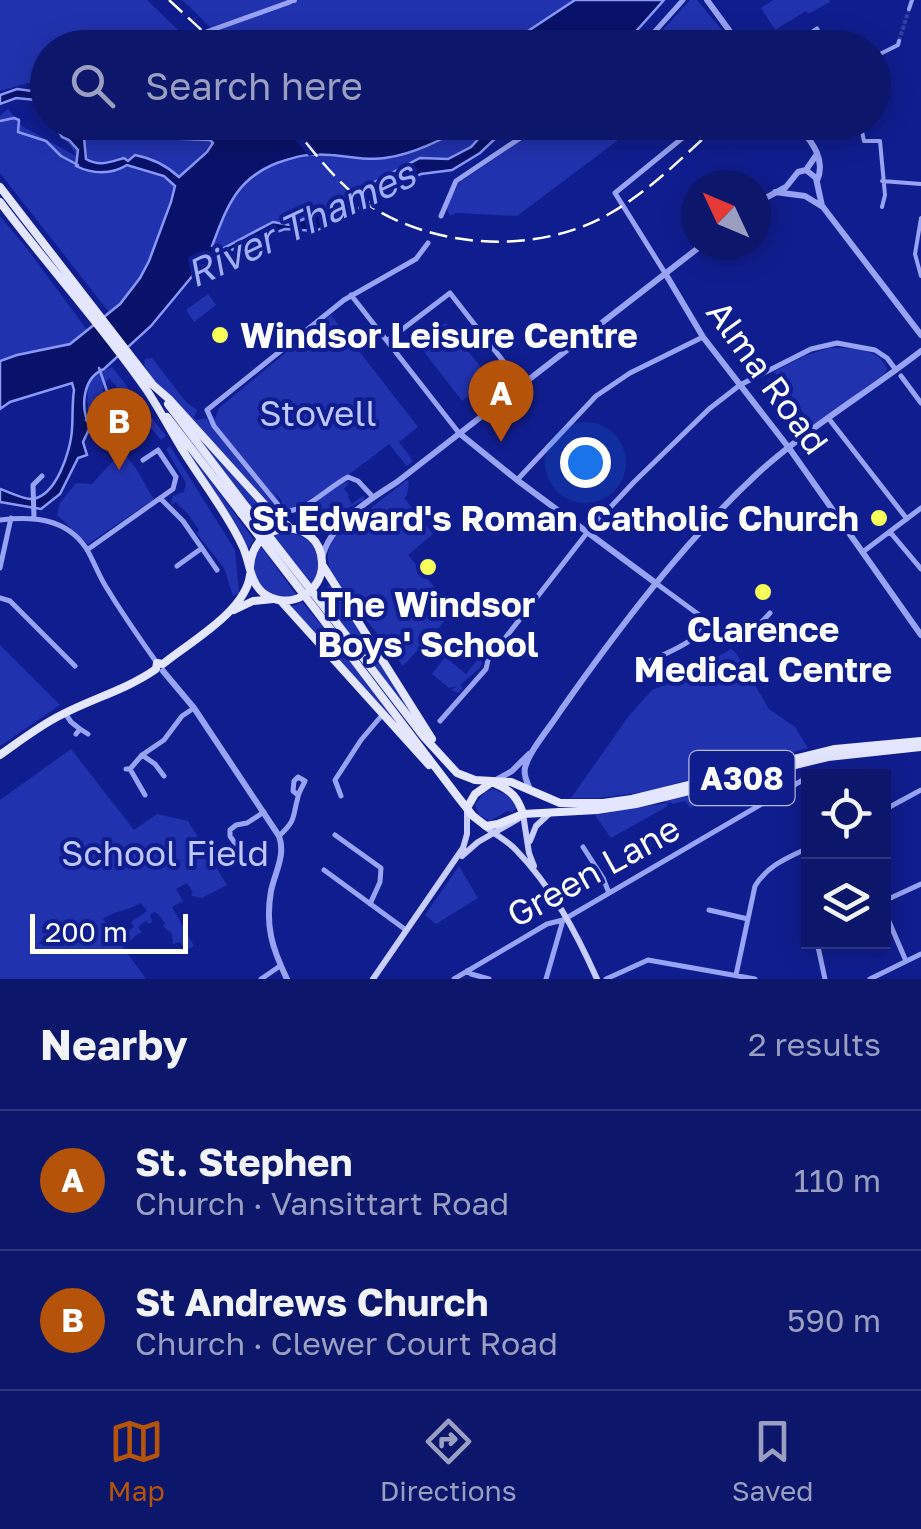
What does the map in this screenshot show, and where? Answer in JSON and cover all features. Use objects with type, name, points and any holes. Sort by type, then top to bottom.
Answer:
[{"type":"main road","points":[[0,187],[467,808],[481,824],[512,846],[539,876],[597,979]]},
{"type":"main road","points":[[0,202],[76,292]]},
{"type":"main road","points":[[147,384],[169,399],[279,520],[314,541],[322,563],[445,760]]},
{"type":"main road","points":[[147,384],[241,543],[258,588],[277,600],[450,786]]},
{"type":"main road","points":[[0,755],[39,726],[124,689],[159,667],[226,614],[246,592],[252,553],[259,540],[274,530],[294,529]]},
{"type":"main road","points":[[226,614],[253,601],[298,599],[318,582],[322,563]]},
{"type":"main road","points":[[328,619],[445,760],[463,776],[492,782],[513,794],[520,803],[528,848],[539,876]]},
{"type":"main road","name":"A308","points":[[492,782],[505,781],[530,798],[560,804],[603,803],[660,793],[835,749],[921,744]]},
{"type":"main road","name":"A308","points":[[524,816],[616,808],[828,757],[921,744]]},
{"type":"main road","points":[[373,979],[448,872],[466,842],[467,808],[475,794],[492,782]]},
{"type":"main road","points":[[448,872],[468,850],[524,816],[530,798]]},
{"type":"main road","points":[[528,848],[536,826],[552,812]]},
{"type":"main road","points":[[481,824],[492,826],[524,816]]},
{"type":"street","points":[[656,30],[683,0]]},
{"type":"street","points":[[708,0],[729,30]]},
{"type":"street","points":[[909,9],[912,0]]},
{"type":"street","points":[[212,30],[291,1]]},
{"type":"street","points":[[891,49],[900,41]]},
{"type":"street","points":[[441,216],[456,181],[517,140]]},
{"type":"street","name":"Alma Road","points":[[680,140],[615,193],[703,337],[789,448],[921,634]]},
{"type":"street","points":[[775,192],[812,193],[821,166],[810,140]]},
{"type":"street","points":[[880,140],[885,194],[882,207]]},
{"type":"street","points":[[806,170],[817,154]]},
{"type":"street","points":[[771,194],[806,170],[814,174],[822,207]]},
{"type":"street","points":[[791,181],[792,189],[822,207],[921,335]]},
{"type":"street","points":[[882,181],[921,184]]},
{"type":"street","points":[[921,218],[915,258],[921,276]]},
{"type":"street","points":[[373,497],[358,481],[348,477],[301,508],[282,511],[214,426],[207,410],[350,295],[416,259],[428,243]]},
{"type":"street","points":[[322,563],[330,536],[373,497],[682,260]]},
{"type":"street","points":[[657,280],[672,284],[674,266]]},
{"type":"street","points":[[387,341],[450,293],[521,384]]},
{"type":"street","points":[[350,295],[458,432],[517,480],[736,642],[770,613]]},
{"type":"street","points":[[517,480],[596,396],[630,372],[703,337]]},
{"type":"street","points":[[440,720],[486,669],[488,660],[588,532],[684,433],[740,384],[810,348],[837,343],[875,350],[920,400]]},
{"type":"street","points":[[530,798],[525,768],[540,742],[656,584],[756,475],[898,373],[921,352]]},
{"type":"street","points":[[830,419],[908,518]]},
{"type":"street","points":[[87,550],[173,489],[176,477],[158,450],[143,460]]},
{"type":"street","points":[[34,514],[30,485],[42,476]]},
{"type":"street","points":[[161,499],[183,520],[217,570]]},
{"type":"street","points":[[864,551],[921,508]]},
{"type":"street","points":[[0,520],[34,514],[69,531],[87,550],[105,586],[159,667],[194,708],[279,836],[283,846],[272,886],[268,928],[286,979]]},
{"type":"street","points":[[294,529],[320,529],[353,514]]},
{"type":"street","points":[[0,568],[11,518]]},
{"type":"street","points":[[890,532],[921,569]]},
{"type":"street","points":[[177,566],[202,548]]},
{"type":"street","points":[[0,598],[10,600],[75,666]]},
{"type":"street","points":[[650,661],[689,642],[708,622]]},
{"type":"street","points":[[146,795],[128,769],[164,740],[182,716],[194,708]]},
{"type":"street","points":[[65,712],[78,731],[88,734]]},
{"type":"street","points":[[340,796],[335,780],[341,767],[383,714]]},
{"type":"street","points":[[492,782],[516,768],[540,742]]},
{"type":"street","points":[[142,754],[164,776]]},
{"type":"street","name":"Green Lane","points":[[454,979],[801,781]]},
{"type":"street","points":[[328,786],[336,785]]},
{"type":"street","points":[[891,806],[921,790]]},
{"type":"street","points":[[279,836],[291,825],[298,794]]},
{"type":"street","points":[[239,849],[230,830],[264,812]]},
{"type":"street","points":[[335,835],[382,868],[370,904]]},
{"type":"street","points":[[583,846],[608,893]]},
{"type":"street","points":[[736,975],[755,886],[773,865],[801,851]]},
{"type":"street","points":[[324,870],[406,930]]},
{"type":"street","points":[[891,898],[921,884]]},
{"type":"street","points":[[709,910],[748,919]]},
{"type":"street","points":[[546,979],[565,918]]},
{"type":"street","points":[[891,926],[906,961]]},
{"type":"street","points":[[818,949],[824,979]]},
{"type":"street","points":[[870,979],[921,954]]},
{"type":"street","points":[[606,979],[648,960],[755,979]]},
{"type":"street","points":[[261,979],[280,966]]},
{"type":"street","points":[[697,979],[698,970]]},
{"type":"street","points":[[468,971],[489,979]]},
{"type":"green space","points":[[0,0],[147,0],[178,30],[30,30],[30,83],[0,91]]},
{"type":"green space","points":[[182,0],[575,0],[531,30],[212,30]]},
{"type":"green space","points":[[690,0],[697,0],[722,30],[663,30]]},
{"type":"green space","points":[[773,0],[830,2],[775,30],[761,8]]},
{"type":"green space","points":[[8,109],[30,130],[30,140],[47,140],[76,156],[65,140],[218,140],[186,169],[173,192],[140,278],[109,312],[0,173],[0,116]]},
{"type":"green space","points":[[438,140],[477,140],[448,159],[420,158],[290,225],[273,222],[220,250],[212,246],[233,199],[259,170],[299,155],[408,153]]},
{"type":"green space","points":[[521,140],[618,140],[517,216],[450,216],[446,207],[459,183]]},
{"type":"green space","points":[[0,216],[87,330],[70,344],[0,361]]},
{"type":"green space","points":[[208,294],[216,305],[194,322],[186,310]]},
{"type":"green space","name":"Stovell","points":[[331,315],[418,427],[399,442],[413,461],[407,466],[389,444],[324,491],[286,509],[272,490],[280,502],[277,503],[212,416],[215,419],[219,408]]},
{"type":"green space","points":[[446,323],[490,379],[462,401],[419,345],[412,346]]},
{"type":"green space","points":[[829,348],[870,353],[887,369],[813,426],[774,372]]},
{"type":"green space","points":[[152,358],[186,402],[197,410],[194,418],[206,418],[278,515],[152,378],[144,365],[145,359]]},
{"type":"green space","points":[[112,367],[166,436],[161,440],[109,378],[103,386],[103,401],[88,415],[87,378]]},
{"type":"green space","points":[[189,425],[274,519],[264,526]]},
{"type":"green space","points":[[177,435],[254,540],[247,550]]},
{"type":"green space","points":[[170,446],[235,550],[239,593],[233,596],[224,568],[197,534],[199,530],[176,502],[171,502],[173,496],[184,492],[186,483],[166,449]]},
{"type":"green space","points":[[122,451],[154,499],[88,544],[57,515],[60,503],[76,483],[92,484]]},
{"type":"green space","points":[[407,480],[404,498],[433,534],[408,555],[454,611],[403,666],[332,577],[328,559],[338,533]]},
{"type":"green space","points":[[350,482],[344,489],[352,504],[364,495],[364,500],[321,522],[296,514],[340,483]]},
{"type":"green space","points":[[287,532],[306,539],[316,552],[318,568],[311,586],[272,536]]},
{"type":"green space","points":[[260,545],[297,596],[274,595],[259,584],[254,567]]},
{"type":"green space","points":[[329,585],[425,730],[424,731],[318,595]]},
{"type":"green space","points":[[302,602],[343,651],[412,741],[291,607]]},
{"type":"green space","points":[[0,645],[60,705],[0,746]]},
{"type":"green space","points":[[731,649],[769,709],[795,727],[808,748],[643,792],[571,798],[652,690]]},
{"type":"green space","points":[[445,657],[466,674],[479,658],[482,660],[480,668],[460,685],[463,688],[458,693],[451,690],[457,686],[449,688],[432,674]]},
{"type":"green space","name":"School Field","points":[[71,749],[134,830],[157,814],[188,821],[227,885],[202,898],[192,896],[187,883],[176,889],[183,901],[172,907],[194,946],[186,951],[180,942],[173,944],[172,934],[154,912],[150,915],[152,922],[138,927],[142,933],[125,945],[114,930],[122,925],[126,931],[134,927],[131,922],[147,911],[141,903],[103,919],[146,979],[0,979],[0,800]]},
{"type":"green space","points":[[725,786],[690,808],[685,801],[667,803],[668,806],[611,838],[595,815],[666,803]]},
{"type":"green space","points":[[493,789],[509,796],[516,808],[490,821],[479,815],[475,804]]},
{"type":"green space","points":[[459,866],[478,898],[436,924],[425,915]]},
{"type":"water","points":[[575,0],[664,0],[637,30],[530,30]]},
{"type":"water","points":[[17,89],[30,91],[30,99],[16,98],[0,104],[0,95]]},
{"type":"water","name":"River Thames","points":[[69,140],[84,140],[86,159],[96,163],[124,158],[128,161],[135,155],[158,163],[179,177],[207,152],[213,143],[210,140],[438,140],[397,156],[372,159],[310,155],[263,170],[242,186],[228,207],[212,246],[220,250],[273,222],[290,225],[304,219],[420,158],[448,159],[477,140],[494,140],[452,170],[421,174],[316,231],[285,229],[239,246],[199,268],[151,326],[91,379],[84,403],[90,427],[83,442],[87,455],[78,458],[60,494],[41,509],[0,502],[0,489],[30,499],[39,497],[54,482],[71,438],[74,390],[72,383],[10,402],[0,409],[0,361],[70,344],[120,304],[149,261],[175,186],[164,176],[127,165],[115,170],[88,171],[76,166],[78,150]]},
{"type":"pier","points":[[295,140],[308,140],[319,154],[309,156]]},
{"type":"waterway","points":[[0,121],[19,120],[18,132],[30,136]]},
{"type":"waterway","points":[[43,140],[78,165]]},
{"type":"waterway","points":[[86,420],[94,422],[108,394],[99,368]]},
{"type":"tunnel","points":[[899,41],[909,9]]},
{"type":"railway","points":[[169,0],[202,30]]},
{"type":"railway","points":[[304,140],[356,196],[383,214],[446,236],[480,241],[547,237],[579,228],[624,205],[701,140]]},
{"type":"place","name":"Windsor Leisure Centre","points":[[220,335]]},
{"type":"place","name":"St. Stephen","points":[[501,442]]},
{"type":"place","name":"St Andrews Church","points":[[119,470]]},
{"type":"place","name":"St Edward's Roman Catholic Church","points":[[879,518]]},
{"type":"place","name":"The Windsor Boys' School","points":[[428,567]]},
{"type":"place","name":"Clarence Medical Centre","points":[[763,592]]}]
